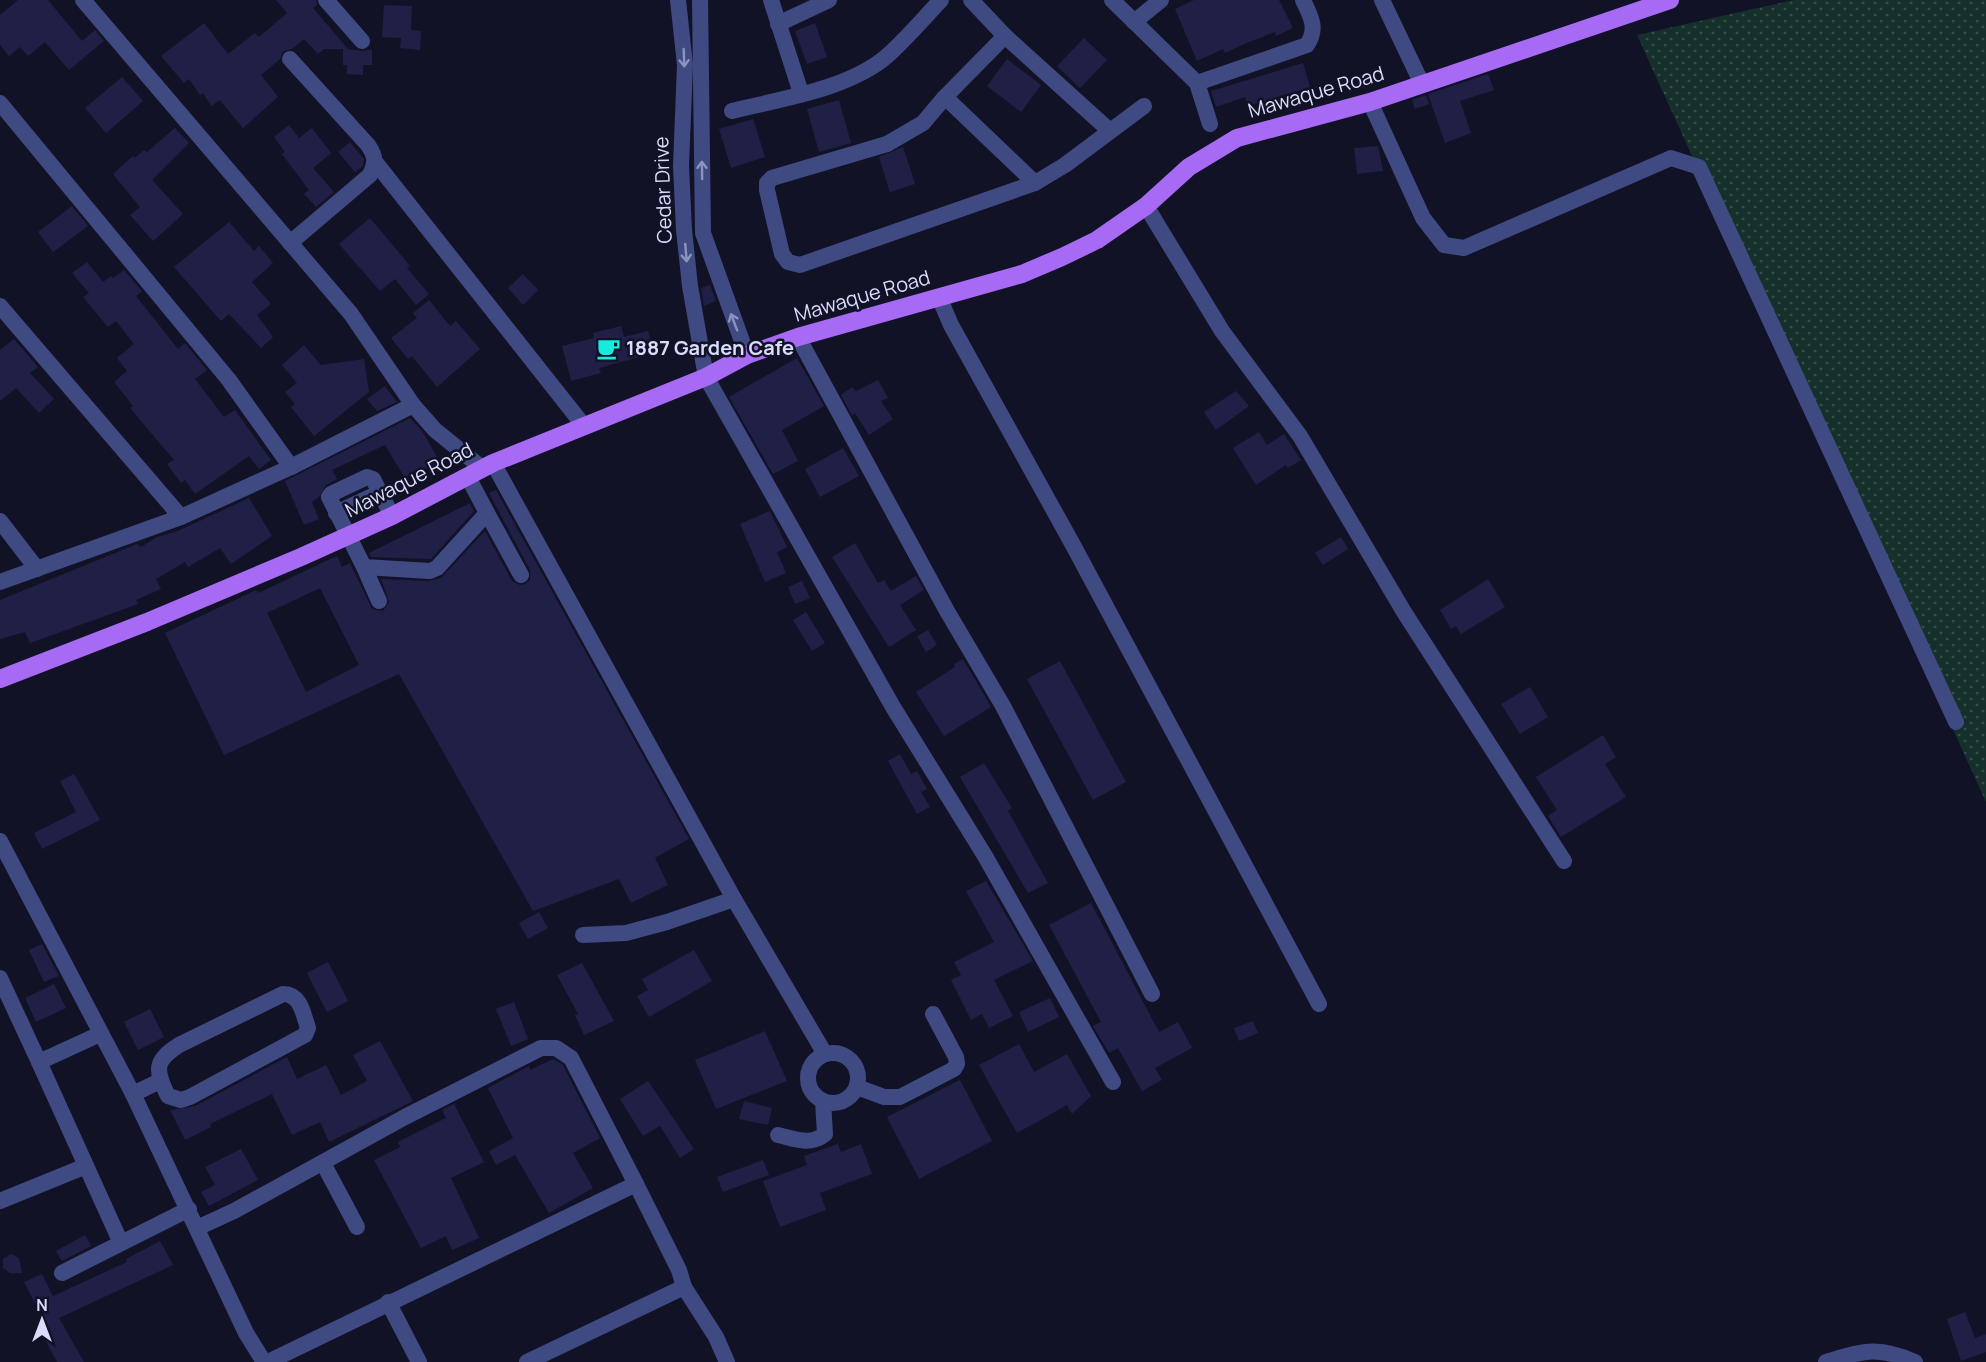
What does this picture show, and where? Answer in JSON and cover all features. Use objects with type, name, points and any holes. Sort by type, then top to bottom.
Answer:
[{"type":"main road","name":"Mawaque Road","points":[[0,679],[147,622],[348,536],[392,516],[481,469],[706,377],[747,356],[798,337],[1022,274],[1097,240],[1146,206],[1189,167],[1238,138],[1370,102],[1670,0]]},
{"type":"street","points":[[83,0],[367,335],[413,405],[435,430],[481,469],[825,1054]]},
{"type":"street","points":[[326,0],[362,41]]},
{"type":"street","name":"Cedar Drive","points":[[678,0],[685,65],[681,166],[684,230],[690,286],[706,377],[893,706],[985,856],[1113,1082]]},
{"type":"street","name":"Cedar Drive","points":[[700,0],[703,233],[747,356]]},
{"type":"street","points":[[771,0],[801,93]]},
{"type":"street","points":[[777,24],[829,0]]},
{"type":"street","points":[[732,111],[843,81],[886,57],[941,0]]},
{"type":"street","points":[[971,0],[1005,36],[1110,131]]},
{"type":"street","points":[[1112,0],[1197,83],[1210,124]]},
{"type":"street","points":[[1134,22],[1161,0]]},
{"type":"street","points":[[1197,83],[1307,45],[1313,35],[1314,25],[1303,0]]},
{"type":"street","points":[[1382,0],[1422,84]]},
{"type":"street","points":[[1005,36],[945,97],[923,123],[905,136],[887,144],[772,178],[767,183],[782,254],[788,262],[800,265],[1035,183],[1065,165],[1144,106]]},
{"type":"street","points":[[290,59],[368,145],[374,154],[376,164],[584,426]]},
{"type":"street","points":[[945,97],[1035,183]]},
{"type":"street","points":[[1370,102],[1423,218],[1444,245],[1464,248],[1671,158],[1699,167],[1956,722]]},
{"type":"street","points":[[0,103],[229,380],[291,467]]},
{"type":"street","points":[[290,243],[370,175],[376,164]]},
{"type":"street","points":[[1146,206],[1222,331],[1300,436],[1404,612],[1564,861]]},
{"type":"street","points":[[939,297],[951,326],[1073,545],[1319,1004]]},
{"type":"street","points":[[0,306],[181,517]]},
{"type":"street","points":[[798,337],[947,611],[1003,706],[1152,994]]},
{"type":"street","points":[[0,582],[181,517],[291,467],[413,405]]},
{"type":"street","points":[[481,469],[487,513],[521,574]]},
{"type":"street","points":[[379,601],[336,513],[381,492],[392,516]]},
{"type":"street","points":[[364,567],[430,571],[437,568],[487,513]]},
{"type":"street","points":[[0,521],[37,569]]},
{"type":"street","points":[[0,841],[133,1094],[246,1333],[266,1362],[636,1184]]},
{"type":"street","points":[[583,935],[626,933],[668,922],[734,899]]},
{"type":"street","points":[[0,978],[121,1243]]},
{"type":"street","points":[[283,994],[290,994],[297,999],[308,1028],[298,1040],[181,1100],[168,1096],[160,1081],[158,1067],[163,1055],[179,1045],[283,994]]},
{"type":"street","points":[[857,1087],[884,1097],[900,1097],[954,1069],[957,1064],[956,1057],[933,1014]]},
{"type":"street","points":[[39,1062],[100,1034]]},
{"type":"street","points":[[197,1228],[323,1163],[405,1117],[541,1048],[556,1048],[571,1058],[679,1270],[684,1287],[716,1337],[727,1362]]},
{"type":"street","points":[[837,1053],[855,1065],[858,1076],[857,1087],[853,1094],[839,1103],[823,1101],[811,1090],[808,1082],[812,1065],[825,1054],[837,1053]]},
{"type":"street","points":[[133,1094],[160,1081]]},
{"type":"street","points":[[778,1135],[807,1142],[817,1141],[825,1134],[823,1101]]},
{"type":"street","points":[[323,1163],[357,1227]]},
{"type":"street","points":[[0,1201],[86,1166]]},
{"type":"street","points":[[62,1273],[189,1209]]},
{"type":"street","points":[[528,1362],[684,1287]]},
{"type":"street","points":[[388,1302],[419,1362]]},
{"type":"street","points":[[1826,1362],[1867,1349],[1902,1356],[1915,1362]]},
{"type":"green space","points":[[1794,0],[1986,0],[1986,802],[1637,35]]},
{"type":"building","points":[[18,0],[48,0],[82,41],[95,30],[104,41],[69,70],[45,42],[28,56],[20,47],[9,56],[0,45],[0,15]]},
{"type":"building","points":[[276,0],[316,0],[317,5],[313,8],[348,49],[363,51],[372,49],[372,65],[363,65],[363,75],[347,74],[347,65],[343,65],[343,49],[324,49],[318,54],[304,39],[292,49],[283,51],[280,59],[261,75],[278,97],[243,128],[220,100],[211,106],[203,93],[200,95],[189,79],[184,83],[161,56],[204,23],[228,54],[255,33],[259,37],[287,13]]},
{"type":"building","points":[[1194,0],[1279,0],[1293,28],[1276,36],[1275,32],[1225,53],[1223,49],[1197,61],[1175,9]]},
{"type":"building","points":[[384,5],[412,6],[411,30],[421,31],[420,50],[400,48],[401,38],[382,37]]},
{"type":"building","points":[[815,23],[827,57],[807,64],[795,31]]},
{"type":"building","points":[[1084,38],[1107,60],[1080,88],[1057,66]]},
{"type":"building","points":[[1007,59],[1041,85],[1021,112],[987,86]]},
{"type":"building","points":[[1303,63],[1310,87],[1248,106],[1245,97],[1216,107],[1211,91]]},
{"type":"building","points":[[1488,74],[1494,90],[1460,101],[1471,133],[1445,143],[1428,94]]},
{"type":"building","points":[[122,77],[143,101],[106,133],[85,108]]},
{"type":"building","points":[[1426,95],[1429,104],[1415,109],[1412,100]]},
{"type":"building","points":[[839,100],[851,143],[819,152],[807,109]]},
{"type":"building","points":[[753,119],[765,157],[731,168],[719,129]]},
{"type":"building","points":[[289,125],[299,138],[312,128],[331,153],[313,168],[334,192],[316,207],[304,194],[309,190],[282,154],[285,152],[274,137]]},
{"type":"building","points":[[175,128],[189,143],[152,180],[183,214],[153,241],[130,215],[140,207],[113,174],[133,156],[135,158],[144,150],[147,152]]},
{"type":"building","points":[[350,142],[364,159],[363,166],[355,172],[338,152]]},
{"type":"building","points":[[1378,146],[1383,171],[1357,174],[1354,148]]},
{"type":"building","points":[[903,147],[915,184],[890,192],[879,157]]},
{"type":"building","points":[[72,206],[88,226],[53,252],[38,232]]},
{"type":"building","points":[[370,218],[410,266],[407,268],[429,294],[416,305],[395,279],[380,291],[339,244]]},
{"type":"building","points":[[229,222],[254,251],[259,246],[273,263],[252,282],[271,304],[257,315],[273,337],[261,348],[229,314],[221,321],[174,267]]},
{"type":"building","points":[[87,262],[103,282],[124,270],[142,291],[136,296],[178,349],[185,343],[207,370],[195,379],[224,417],[235,410],[271,460],[259,469],[249,456],[195,494],[185,480],[181,483],[167,464],[174,460],[130,408],[133,406],[114,382],[127,371],[117,358],[134,344],[116,321],[108,327],[83,297],[89,293],[72,273]]},
{"type":"building","points":[[523,274],[538,290],[523,305],[508,288]]},
{"type":"building","points":[[710,285],[716,301],[704,306],[701,288]]},
{"type":"building","points":[[429,300],[450,326],[456,321],[480,349],[437,387],[412,356],[408,359],[391,338],[417,318],[413,313]]},
{"type":"building","points":[[621,326],[624,337],[648,331],[654,353],[599,368],[601,373],[571,381],[562,346],[594,338],[593,333]]},
{"type":"building","points":[[14,339],[38,367],[30,373],[54,399],[39,413],[16,388],[0,401],[0,350]]},
{"type":"building","points":[[304,345],[321,365],[364,359],[369,392],[314,436],[291,407],[295,404],[285,392],[297,383],[282,365]]},
{"type":"building","points":[[797,358],[824,406],[782,430],[798,461],[773,474],[729,397]]},
{"type":"building","points":[[878,380],[888,398],[881,401],[893,419],[869,435],[855,413],[852,415],[841,395],[852,387],[856,391]]},
{"type":"building","points":[[385,386],[397,402],[377,411],[367,399]]},
{"type":"building","points":[[1236,391],[1249,406],[1216,430],[1204,412]]},
{"type":"building","points":[[410,418],[422,431],[440,462],[405,478],[385,445],[332,470],[337,479],[326,485],[319,497],[312,502],[319,519],[304,525],[285,481]]},
{"type":"building","points":[[1259,432],[1267,445],[1284,434],[1301,460],[1288,468],[1286,465],[1256,485],[1233,448]]},
{"type":"building","points":[[843,448],[859,476],[820,497],[805,469]]},
{"type":"building","points":[[496,490],[689,839],[655,858],[668,885],[631,903],[619,879],[533,911],[399,674],[224,755],[165,633],[256,590],[258,593],[337,556],[342,567],[350,563],[372,609],[383,611],[389,602],[381,579],[429,581],[441,578],[485,531],[512,581],[520,585],[525,584],[530,580],[530,570],[489,493]],"holes":[[[320,588],[359,665],[306,692],[267,613]]]},
{"type":"building","points":[[249,498],[272,536],[231,564],[220,548],[188,567],[185,562],[156,579],[161,589],[136,600],[138,604],[30,643],[25,632],[0,639],[0,600],[137,544],[141,547],[157,537],[178,531]]},
{"type":"building","points":[[470,503],[474,511],[431,559],[371,557],[369,553]]},
{"type":"building","points":[[770,511],[787,547],[777,552],[786,573],[765,582],[740,524]]},
{"type":"building","points":[[1341,537],[1348,549],[1323,565],[1315,553]]},
{"type":"building","points":[[855,543],[878,583],[884,580],[891,591],[916,576],[924,590],[900,605],[916,630],[889,647],[832,557]]},
{"type":"building","points":[[1488,579],[1505,607],[1461,634],[1456,626],[1451,629],[1440,610]]},
{"type":"building","points":[[802,581],[810,598],[795,604],[788,587]]},
{"type":"building","points":[[806,612],[825,643],[812,651],[793,620]]},
{"type":"building","points":[[928,630],[937,645],[926,652],[917,636]]},
{"type":"building","points":[[963,659],[991,707],[944,736],[916,692],[955,667],[954,664]]},
{"type":"building","points":[[1060,661],[1126,782],[1093,800],[1027,679]]},
{"type":"building","points":[[1530,687],[1548,717],[1520,734],[1501,704]]},
{"type":"building","points":[[1603,735],[1616,757],[1605,764],[1626,797],[1561,837],[1548,816],[1557,810],[1536,777]]},
{"type":"building","points":[[900,754],[911,774],[917,771],[927,789],[921,792],[930,807],[917,814],[888,761]]},
{"type":"building","points":[[984,763],[1012,808],[1008,811],[1048,883],[1028,893],[960,777]]},
{"type":"building","points":[[74,774],[100,820],[42,849],[34,833],[76,812],[60,781]]},
{"type":"building","points":[[986,881],[1033,961],[994,980],[1013,1016],[989,1028],[982,1014],[971,1020],[951,980],[961,975],[954,962],[994,942],[966,891]]},
{"type":"building","points":[[1091,903],[1159,1032],[1178,1022],[1192,1048],[1155,1068],[1162,1080],[1142,1091],[1118,1048],[1109,1053],[1093,1026],[1101,1022],[1049,925]]},
{"type":"building","points":[[539,912],[548,928],[528,939],[519,923]]},
{"type":"building","points":[[42,944],[59,976],[44,982],[29,950]]},
{"type":"building","points":[[694,950],[712,981],[649,1017],[637,996],[648,990],[642,979]]},
{"type":"building","points":[[328,962],[348,1001],[327,1012],[307,973]]},
{"type":"building","points":[[582,963],[614,1021],[584,1035],[575,1015],[578,1014],[557,975]]},
{"type":"building","points":[[54,984],[66,1008],[36,1022],[25,998]]},
{"type":"building","points":[[1050,998],[1059,1017],[1028,1032],[1019,1012]]},
{"type":"building","points":[[514,1002],[528,1039],[511,1046],[496,1009]]},
{"type":"building","points":[[150,1009],[164,1037],[138,1050],[124,1022]]},
{"type":"building","points":[[1253,1021],[1258,1033],[1239,1041],[1234,1028]]},
{"type":"building","points":[[765,1031],[787,1081],[716,1109],[695,1060]]},
{"type":"building","points":[[380,1041],[413,1101],[329,1142],[320,1122],[292,1135],[272,1094],[210,1124],[211,1127],[185,1140],[170,1110],[195,1106],[287,1057],[297,1079],[326,1065],[341,1095],[367,1081],[353,1055]]},
{"type":"building","points":[[1019,1044],[1034,1072],[1067,1054],[1091,1096],[1072,1114],[1067,1105],[1017,1133],[979,1065]]},
{"type":"building","points":[[553,1059],[563,1065],[600,1138],[573,1153],[593,1188],[549,1213],[515,1155],[496,1165],[489,1151],[513,1138],[488,1088],[529,1066],[530,1070]]},
{"type":"building","points":[[960,1080],[992,1141],[919,1179],[887,1117]]},
{"type":"building","points":[[648,1081],[694,1149],[680,1158],[660,1126],[643,1136],[620,1099]]},
{"type":"building","points":[[744,1101],[772,1108],[768,1125],[739,1119]]},
{"type":"building","points":[[454,1104],[484,1162],[451,1178],[479,1238],[452,1250],[446,1236],[421,1248],[374,1160],[400,1147],[398,1142],[446,1118],[442,1110]]},
{"type":"building","points":[[838,1144],[841,1152],[861,1144],[872,1174],[820,1193],[826,1210],[780,1227],[763,1181],[807,1165],[804,1156]]},
{"type":"building","points":[[241,1149],[258,1180],[209,1206],[201,1192],[215,1185],[205,1167]]},
{"type":"building","points":[[763,1160],[769,1175],[723,1192],[717,1177]]},
{"type":"building","points":[[85,1235],[91,1246],[62,1261],[56,1251]]},
{"type":"building","points":[[160,1241],[173,1265],[59,1318],[84,1362],[57,1362],[42,1334],[49,1331],[24,1282],[42,1274],[53,1296],[127,1262],[126,1259]]},
{"type":"building","points":[[11,1254],[19,1258],[22,1273],[10,1273],[3,1268],[3,1259]]},
{"type":"building","points":[[1965,1312],[1975,1338],[1986,1334],[1986,1352],[1961,1361],[1947,1319]]},
{"type":"place","name":"1887 Garden Cafe","points":[[608,348]]}]
